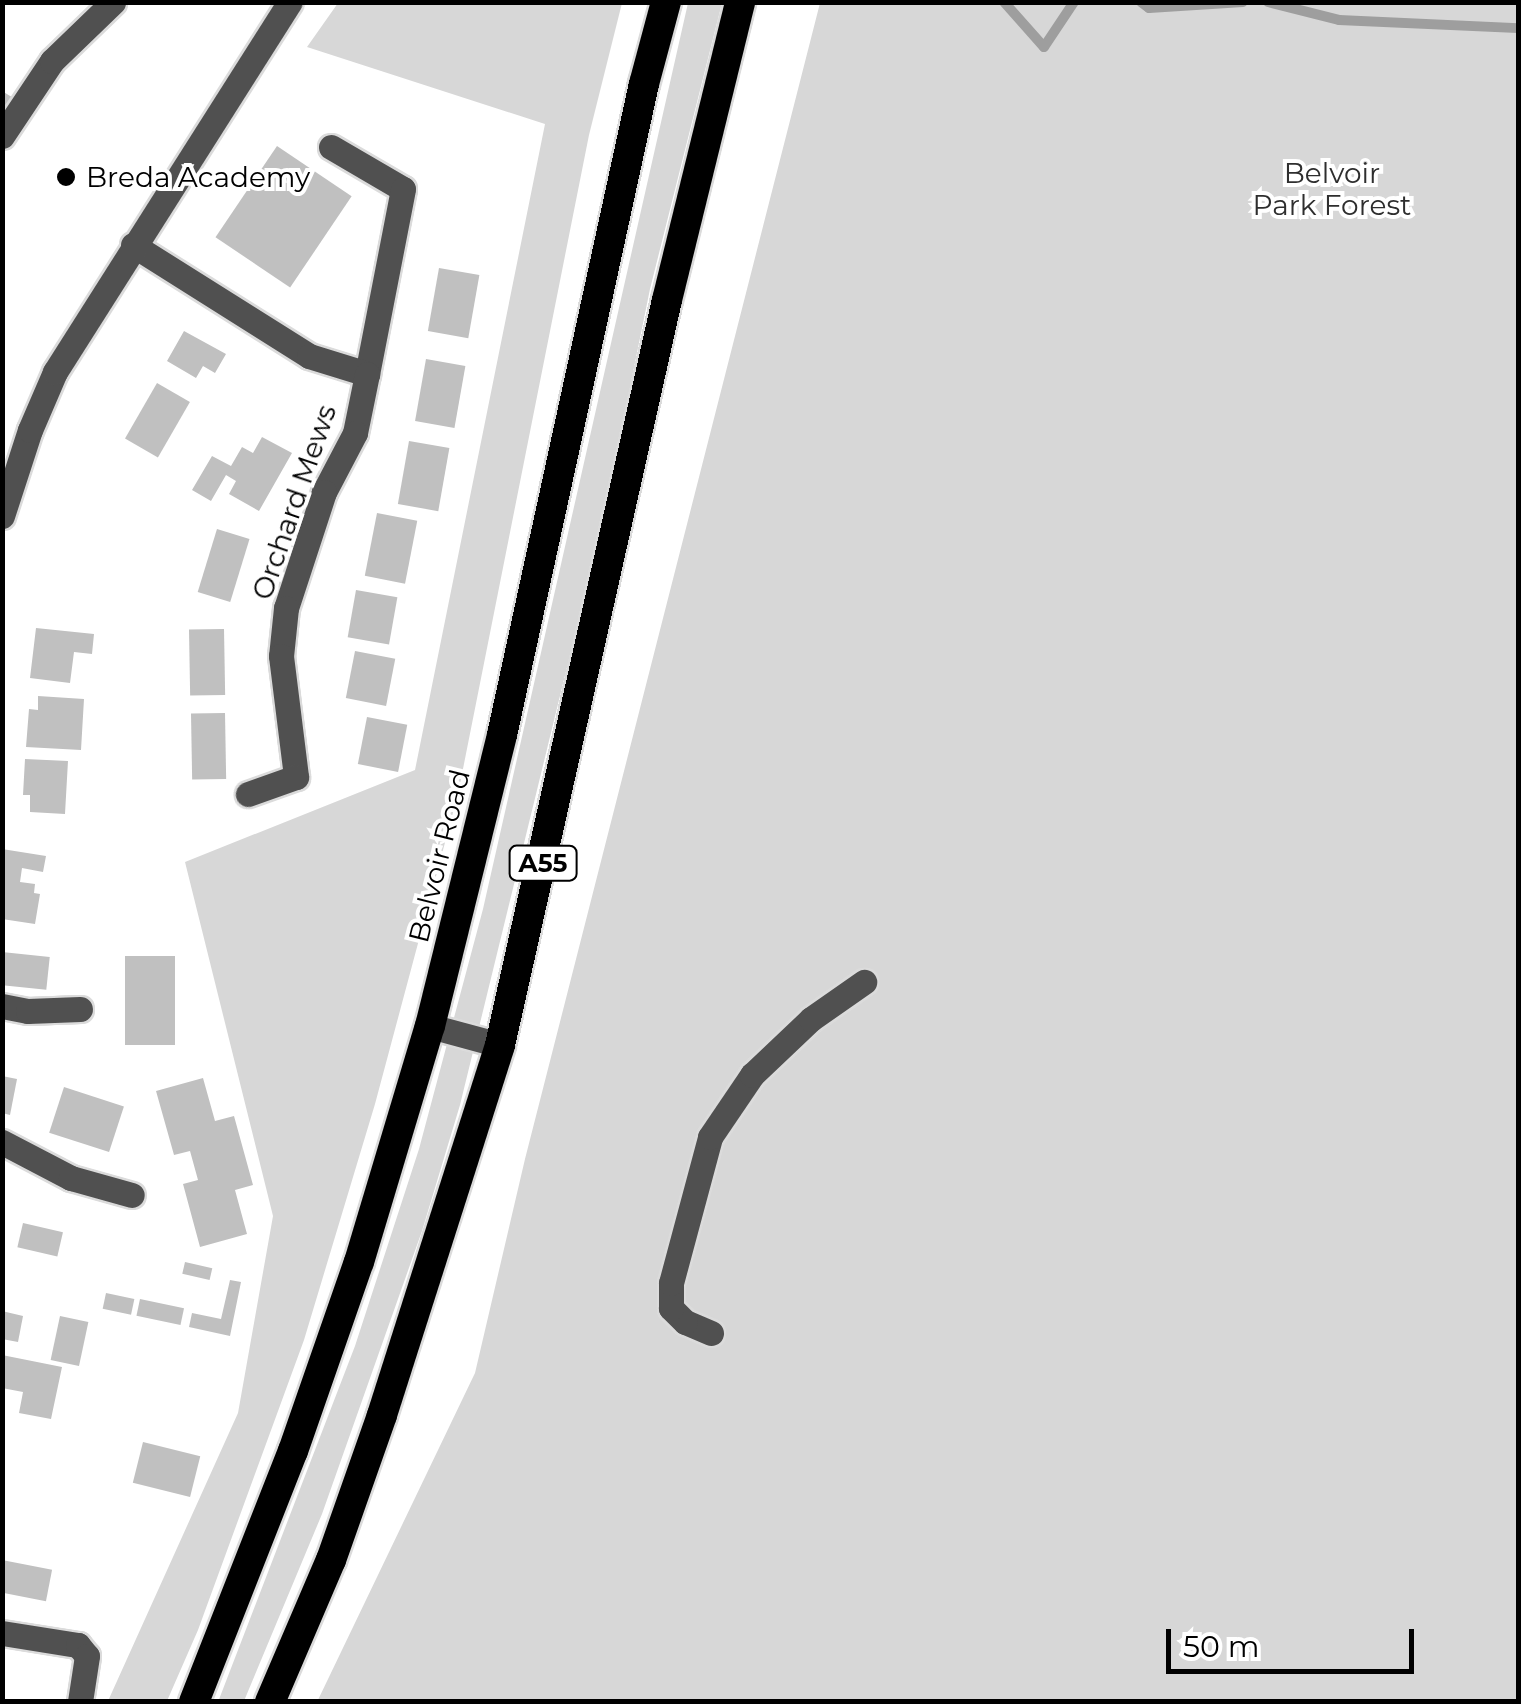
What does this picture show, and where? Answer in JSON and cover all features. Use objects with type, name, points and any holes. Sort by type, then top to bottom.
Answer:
[{"type":"highway","name":"Belvoir Road","points":[[194,1702],[320,1376],[430,1026],[502,735],[644,84],[666,2]]},
{"type":"highway","name":"A55","points":[[270,1702],[331,1560],[382,1415],[500,1045],[668,300],[740,2]]},
{"type":"street","points":[[2,136],[52,61],[112,2]]},
{"type":"street","points":[[2,516],[30,430],[55,372],[290,2]]},
{"type":"street","name":"Orchard Mews","points":[[248,794],[296,778],[281,656],[286,608],[324,492],[354,433],[403,189],[331,148]]},
{"type":"street","name":"Orchard Mews","points":[[133,245],[309,356],[366,374]]},
{"type":"street","points":[[712,1333],[684,1322],[671,1308],[671,1283],[710,1137],[752,1075],[811,1019],[864,982]]},
{"type":"street","points":[[2,1006],[28,1011],[80,1009]]},
{"type":"street","points":[[430,1026],[500,1045]]},
{"type":"street","points":[[2,1142],[71,1178],[132,1194]]},
{"type":"street","points":[[2,1634],[78,1645],[87,1656],[80,1702]]},
{"type":"green space","points":[[338,3],[622,3],[589,135],[458,794],[375,1104],[304,1340],[198,1630],[167,1701],[108,1701],[238,1413],[273,1216],[185,862],[415,770],[545,124],[307,47]]},
{"type":"green space","points":[[688,3],[722,3],[650,289],[603,520],[460,1105],[422,1231],[322,1514],[244,1701],[218,1702],[355,1346],[419,1149],[483,909]]},
{"type":"green space","name":"Belvoir Park Forest","points":[[820,3],[1518,3],[1518,1701],[317,1702],[475,1373],[525,1159]]},
{"type":"building","points":[[2,91],[15,99],[2,119]]},
{"type":"building","points":[[277,146],[352,196],[290,288],[215,237]]},
{"type":"building","points":[[439,268],[479,275],[468,338],[428,331]]},
{"type":"building","points":[[184,331],[226,354],[215,373],[203,366],[196,378],[167,361]]},
{"type":"building","points":[[426,359],[465,366],[454,428],[415,421]]},
{"type":"building","points":[[157,383],[190,402],[158,457],[125,438]]},
{"type":"building","points":[[262,437],[292,453],[259,511],[229,494],[236,481],[226,475],[211,501],[192,490],[212,456],[231,466],[242,447],[253,453]]},
{"type":"building","points":[[409,441],[449,448],[438,511],[398,504]]},
{"type":"building","points":[[377,513],[417,521],[405,584],[365,576]]},
{"type":"building","points":[[217,529],[250,539],[230,602],[198,592]]},
{"type":"building","points":[[356,590],[397,597],[389,645],[348,637]]},
{"type":"building","points":[[36,628],[94,634],[92,654],[74,652],[70,683],[30,678]]},
{"type":"building","points":[[224,629],[225,695],[190,696],[189,630]]},
{"type":"building","points":[[355,651],[395,659],[386,706],[346,698]]},
{"type":"building","points":[[38,696],[84,699],[81,750],[26,747],[29,709],[38,710]]},
{"type":"building","points":[[225,713],[226,779],[192,780],[191,714]]},
{"type":"building","points":[[367,717],[407,725],[398,772],[358,764]]},
{"type":"building","points":[[25,759],[68,761],[65,814],[30,812],[30,795],[23,795]]},
{"type":"building","points":[[2,849],[46,856],[43,872],[22,868],[20,882],[35,884],[34,893],[40,894],[35,924],[2,919]]},
{"type":"building","points":[[2,952],[50,957],[46,990],[2,985]]},
{"type":"building","points":[[125,956],[175,956],[175,1045],[125,1045]]},
{"type":"building","points":[[2,1076],[17,1079],[10,1115],[2,1113]]},
{"type":"building","points":[[203,1078],[215,1121],[234,1116],[253,1185],[235,1190],[247,1234],[200,1247],[183,1184],[198,1180],[190,1151],[174,1155],[156,1091]]},
{"type":"building","points":[[64,1087],[124,1106],[109,1152],[49,1133]]},
{"type":"building","points":[[23,1223],[63,1232],[57,1257],[17,1247]]},
{"type":"building","points":[[185,1262],[212,1268],[210,1280],[182,1274]]},
{"type":"building","points":[[230,1280],[241,1282],[230,1336],[189,1327],[192,1313],[221,1319]]},
{"type":"building","points":[[106,1293],[134,1299],[131,1315],[103,1309]]},
{"type":"building","points":[[140,1299],[184,1308],[180,1325],[136,1316]]},
{"type":"building","points":[[2,1311],[23,1316],[18,1342],[2,1339]]},
{"type":"building","points":[[60,1316],[88,1322],[79,1366],[51,1360]]},
{"type":"building","points":[[2,1355],[62,1367],[51,1419],[19,1413],[23,1392],[2,1388]]},
{"type":"building","points":[[143,1442],[200,1456],[190,1497],[133,1483]]},
{"type":"building","points":[[2,1560],[52,1570],[46,1601],[2,1593]]},
{"type":"waterway","points":[[1004,2],[1044,47],[1074,2]]},
{"type":"waterway","points":[[1141,2],[1149,8],[1243,2]]},
{"type":"waterway","points":[[1268,2],[1339,20],[1518,28]]},
{"type":"place","name":"Breda Academy","points":[[66,177]]}]
